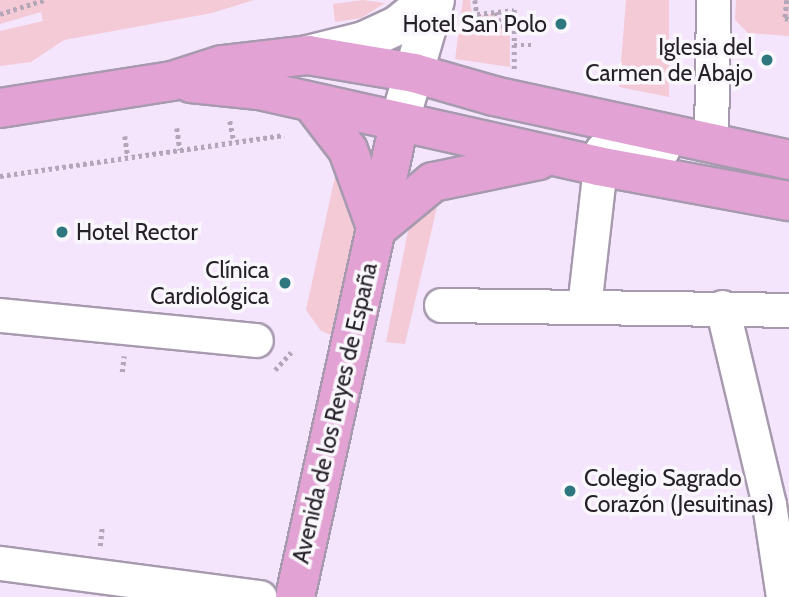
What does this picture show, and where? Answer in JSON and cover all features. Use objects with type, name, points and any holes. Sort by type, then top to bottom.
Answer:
[{"type":"main road","points":[[0,108],[172,81],[222,65],[308,55],[364,41],[398,25],[429,0]]},
{"type":"main road","points":[[400,123],[435,0]]},
{"type":"main road","points":[[308,55],[414,73],[512,84],[711,143],[774,156]]},
{"type":"main road","points":[[312,103],[383,102],[395,97],[414,73]]},
{"type":"main road","points":[[172,81],[259,90],[582,162],[789,201]]},
{"type":"main road","points":[[400,123],[431,99],[512,84]]},
{"type":"main road","points":[[312,103],[348,150],[376,229],[410,198],[433,182],[452,176],[582,162]]},
{"type":"main road","name":"Avenida de los Reyes de España","points":[[295,597],[400,123]]},
{"type":"street","points":[[711,143],[713,0]]},
{"type":"street","points":[[584,307],[582,162],[607,144],[619,142],[693,156],[774,156]]},
{"type":"street","points":[[441,305],[789,310]]},
{"type":"street","points":[[722,307],[769,504],[783,597]]},
{"type":"street","points":[[0,315],[261,355]]},
{"type":"street","points":[[0,563],[260,597]]},
{"type":"path","points":[[0,14],[44,0]]},
{"type":"path","points":[[475,0],[477,14],[514,9],[512,84]]},
{"type":"path","points":[[787,0],[785,18],[789,19]]},
{"type":"path","points":[[496,12],[501,26],[514,28]]},
{"type":"path","points":[[514,46],[535,45]]},
{"type":"path","points":[[230,121],[234,142]]},
{"type":"path","points":[[177,128],[180,150]]},
{"type":"path","points":[[0,176],[284,135]]},
{"type":"path","points":[[125,136],[128,157]]},
{"type":"path","points":[[261,355],[275,370],[291,352]]},
{"type":"path","points":[[122,372],[124,356]]},
{"type":"path","points":[[100,547],[102,527]]},
{"type":"shaded area","points":[[0,0],[254,0],[212,13],[64,40],[31,62],[0,66],[0,31],[43,21],[41,12],[0,24]]},
{"type":"shaded area","points":[[363,0],[385,3],[361,18],[335,22],[333,4]]},
{"type":"shaded area","points":[[463,0],[470,0],[472,16],[494,14],[496,24],[510,30],[510,67],[455,59]]},
{"type":"shaded area","points":[[626,0],[669,0],[669,97],[619,87]]},
{"type":"shaded area","points":[[736,0],[789,0],[789,36],[748,33],[735,20]]},
{"type":"shaded area","points":[[339,158],[361,234],[338,338],[321,331],[306,310]]},
{"type":"shaded area","points":[[441,190],[405,344],[386,342],[410,221]]},
{"type":"place","name":"Hotel San Polo","points":[[561,24]]},
{"type":"place","name":"Iglesia del Carmen de Abajo","points":[[767,60]]},
{"type":"place","name":"Hotel Rector","points":[[62,232]]},
{"type":"place","name":"Clínica Cardiológica","points":[[285,283]]},
{"type":"place","name":"Colegio Sagrado Corazón (Jesuitinas)","points":[[570,491]]}]
